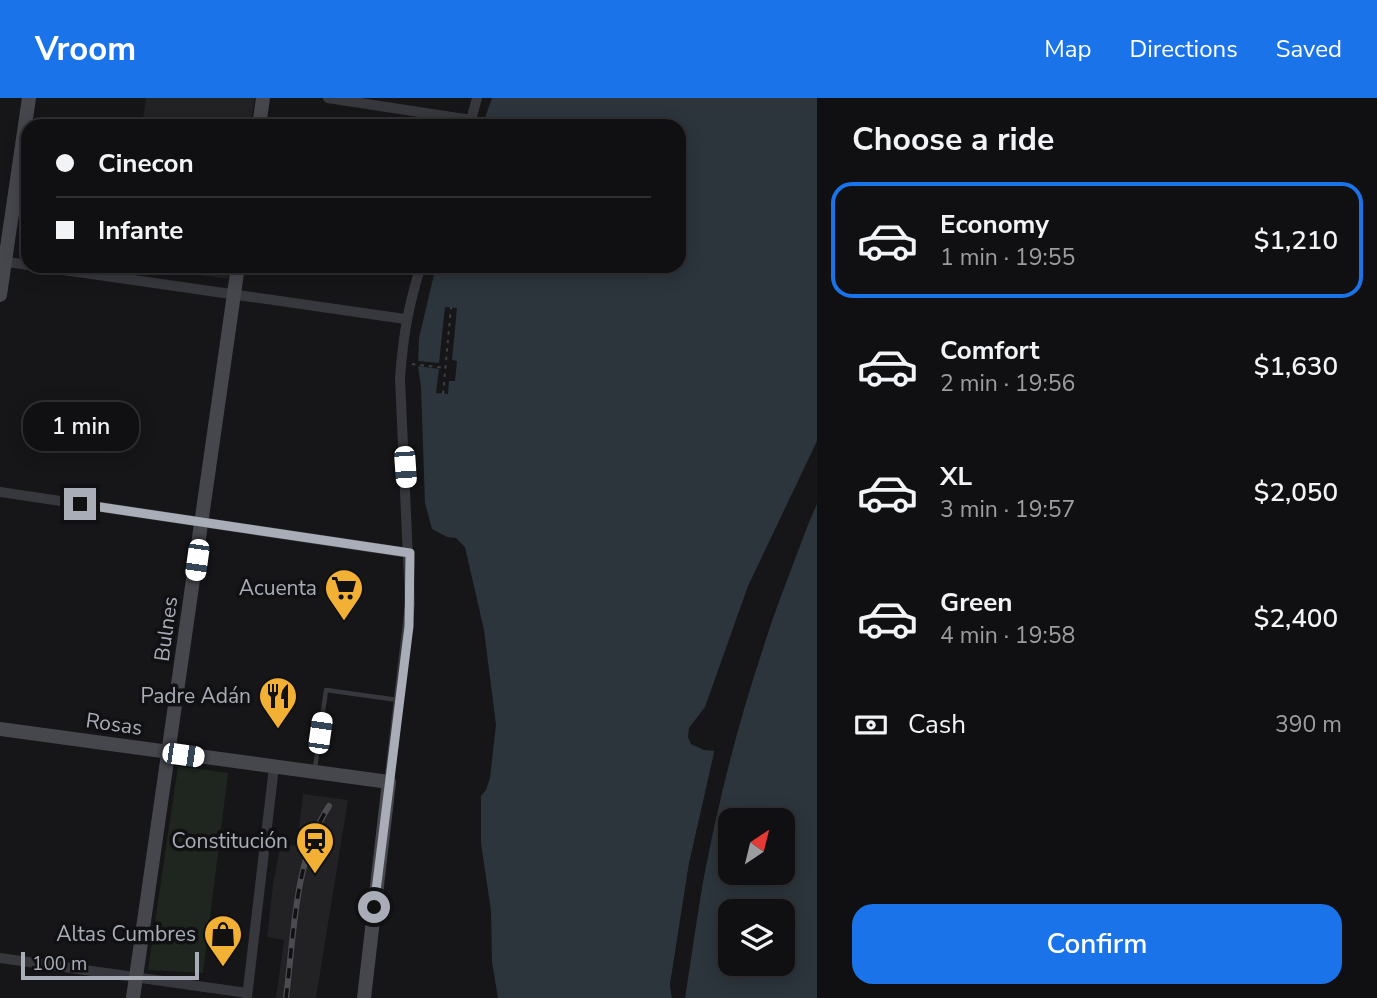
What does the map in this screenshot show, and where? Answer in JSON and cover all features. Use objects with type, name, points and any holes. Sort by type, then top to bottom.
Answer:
[{"type":"main road","points":[[26,119],[29,98]]},
{"type":"main road","points":[[260,119],[263,98]]},
{"type":"main road","points":[[0,295],[2,261],[21,146]]},
{"type":"main road","name":"Bulnes","points":[[133,998],[237,273]]},
{"type":"main road","name":"Rosas","points":[[0,730],[389,782]]},
{"type":"main road","points":[[364,998],[389,782]]},
{"type":"street","points":[[328,98],[447,119]]},
{"type":"street","points":[[471,119],[477,98]]},
{"type":"street","points":[[2,261],[21,264]]},
{"type":"street","points":[[84,273],[405,319]]},
{"type":"street","points":[[389,782],[410,604],[401,366],[405,319],[419,273]]},
{"type":"street","points":[[0,492],[410,553]]},
{"type":"street","points":[[0,958],[247,995],[274,767]]},
{"type":"lane","points":[[315,772],[326,690],[400,700]]},
{"type":"path","points":[[443,394],[451,307]]},
{"type":"path","points":[[401,366],[418,364],[447,369]]},
{"type":"shaded area","points":[[146,98],[255,98],[251,119],[143,119]]},
{"type":"shaded area","points":[[492,98],[817,98],[817,441],[748,586],[705,707],[689,728],[688,737],[691,744],[704,750],[715,751],[689,864],[670,985],[672,998],[498,998],[492,962],[491,911],[481,843],[481,796],[490,778],[496,725],[484,630],[465,547],[456,538],[447,537],[432,529],[425,503],[418,366],[419,338],[434,273],[686,273],[686,119],[484,119]]},
{"type":"shaded area","points":[[186,273],[229,273],[228,279]]},
{"type":"shaded area","points":[[817,504],[817,998],[685,998],[699,903],[718,809],[718,886],[795,885],[795,808],[718,808],[742,716],[792,563]]},
{"type":"shaded area","points":[[178,766],[228,773],[203,973],[148,970]]},
{"type":"shaded area","points":[[303,794],[348,800],[316,998],[276,998],[284,940],[267,937],[274,876],[280,844],[297,846]]},
{"type":"pier","points":[[445,307],[457,308],[452,360],[457,361],[455,381],[449,381],[448,394],[436,393],[439,369],[418,366],[418,361],[439,363]]},
{"type":"pier","points":[[817,501],[772,620],[735,735],[708,847],[685,998],[681,998],[704,846],[732,734],[788,565],[809,512]]},
{"type":"pier","points":[[715,748],[718,752],[702,816],[684,916],[674,985],[675,998],[672,998],[670,985],[689,864]]},
{"type":"railway","points":[[286,998],[302,874],[317,827],[329,806]]},
{"type":"place","name":"Acuenta","points":[[344,622]]},
{"type":"place","name":"Padre Adán","points":[[278,730]]},
{"type":"place","name":"Constitución","points":[[315,875]]},
{"type":"place","name":"Altas Cumbres","points":[[223,968]]},
{"type":"route","points":[[80,504],[410,553],[409,626],[374,907]]}]
